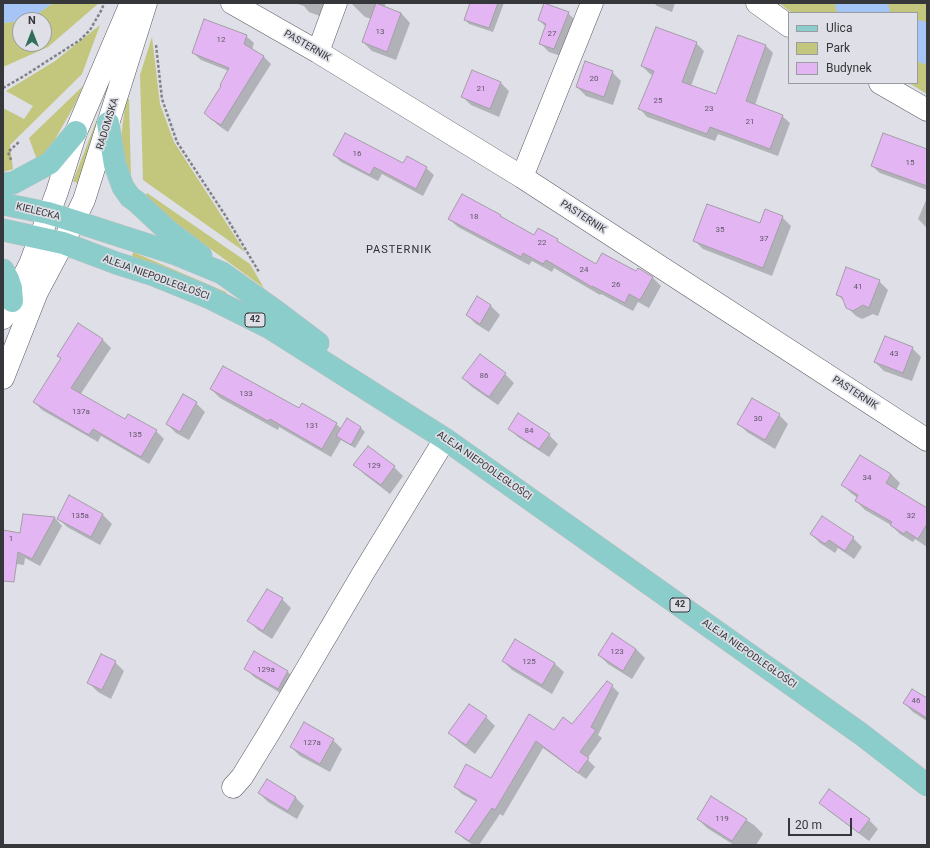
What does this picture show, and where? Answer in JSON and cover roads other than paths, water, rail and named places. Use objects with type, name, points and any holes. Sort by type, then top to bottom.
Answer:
[{"type":"main road","points":[[108,123],[115,166],[130,197],[167,230],[222,273]]},
{"type":"main road","points":[[3,184],[13,183],[50,163],[76,132]]},
{"type":"main road","name":"KIELECKA","points":[[3,204],[48,213],[74,221]]},
{"type":"main road","name":"ALEJA NIEPODLEGŁOŚCI","points":[[74,221],[176,254],[222,273],[277,312],[438,434],[862,734],[927,786]]},
{"type":"main road","name":"42","points":[[3,230],[40,238]]},
{"type":"main road","name":"ALEJA NIEPODLEGŁOŚCI","points":[[40,238],[63,243],[116,263],[154,275],[208,297],[270,328],[438,434]]},
{"type":"main road","points":[[3,270],[11,288],[7,310]]},
{"type":"street","points":[[7,310],[30,264],[57,192],[76,132],[131,3]]},
{"type":"street","name":"RADOMSKA","points":[[3,378],[37,292],[84,200],[146,3]]},
{"type":"street","name":"PASTERNIK","points":[[232,3],[318,52],[522,177],[927,440]]},
{"type":"street","points":[[318,52],[336,3]]},
{"type":"street","points":[[522,177],[592,3]]},
{"type":"street","points":[[757,3],[788,25]]},
{"type":"street","points":[[882,84],[927,110]]},
{"type":"street","points":[[233,787],[242,777],[269,733],[362,575],[438,434]]},
{"type":"water","points":[[3,3],[53,3],[40,12],[12,12],[12,22],[3,23]]},
{"type":"waterway","points":[[854,3],[869,12]]},
{"type":"waterway","points":[[918,40],[927,45]]},
{"type":"district","name":"PASTERNIK","points":[[399,250]]}]
